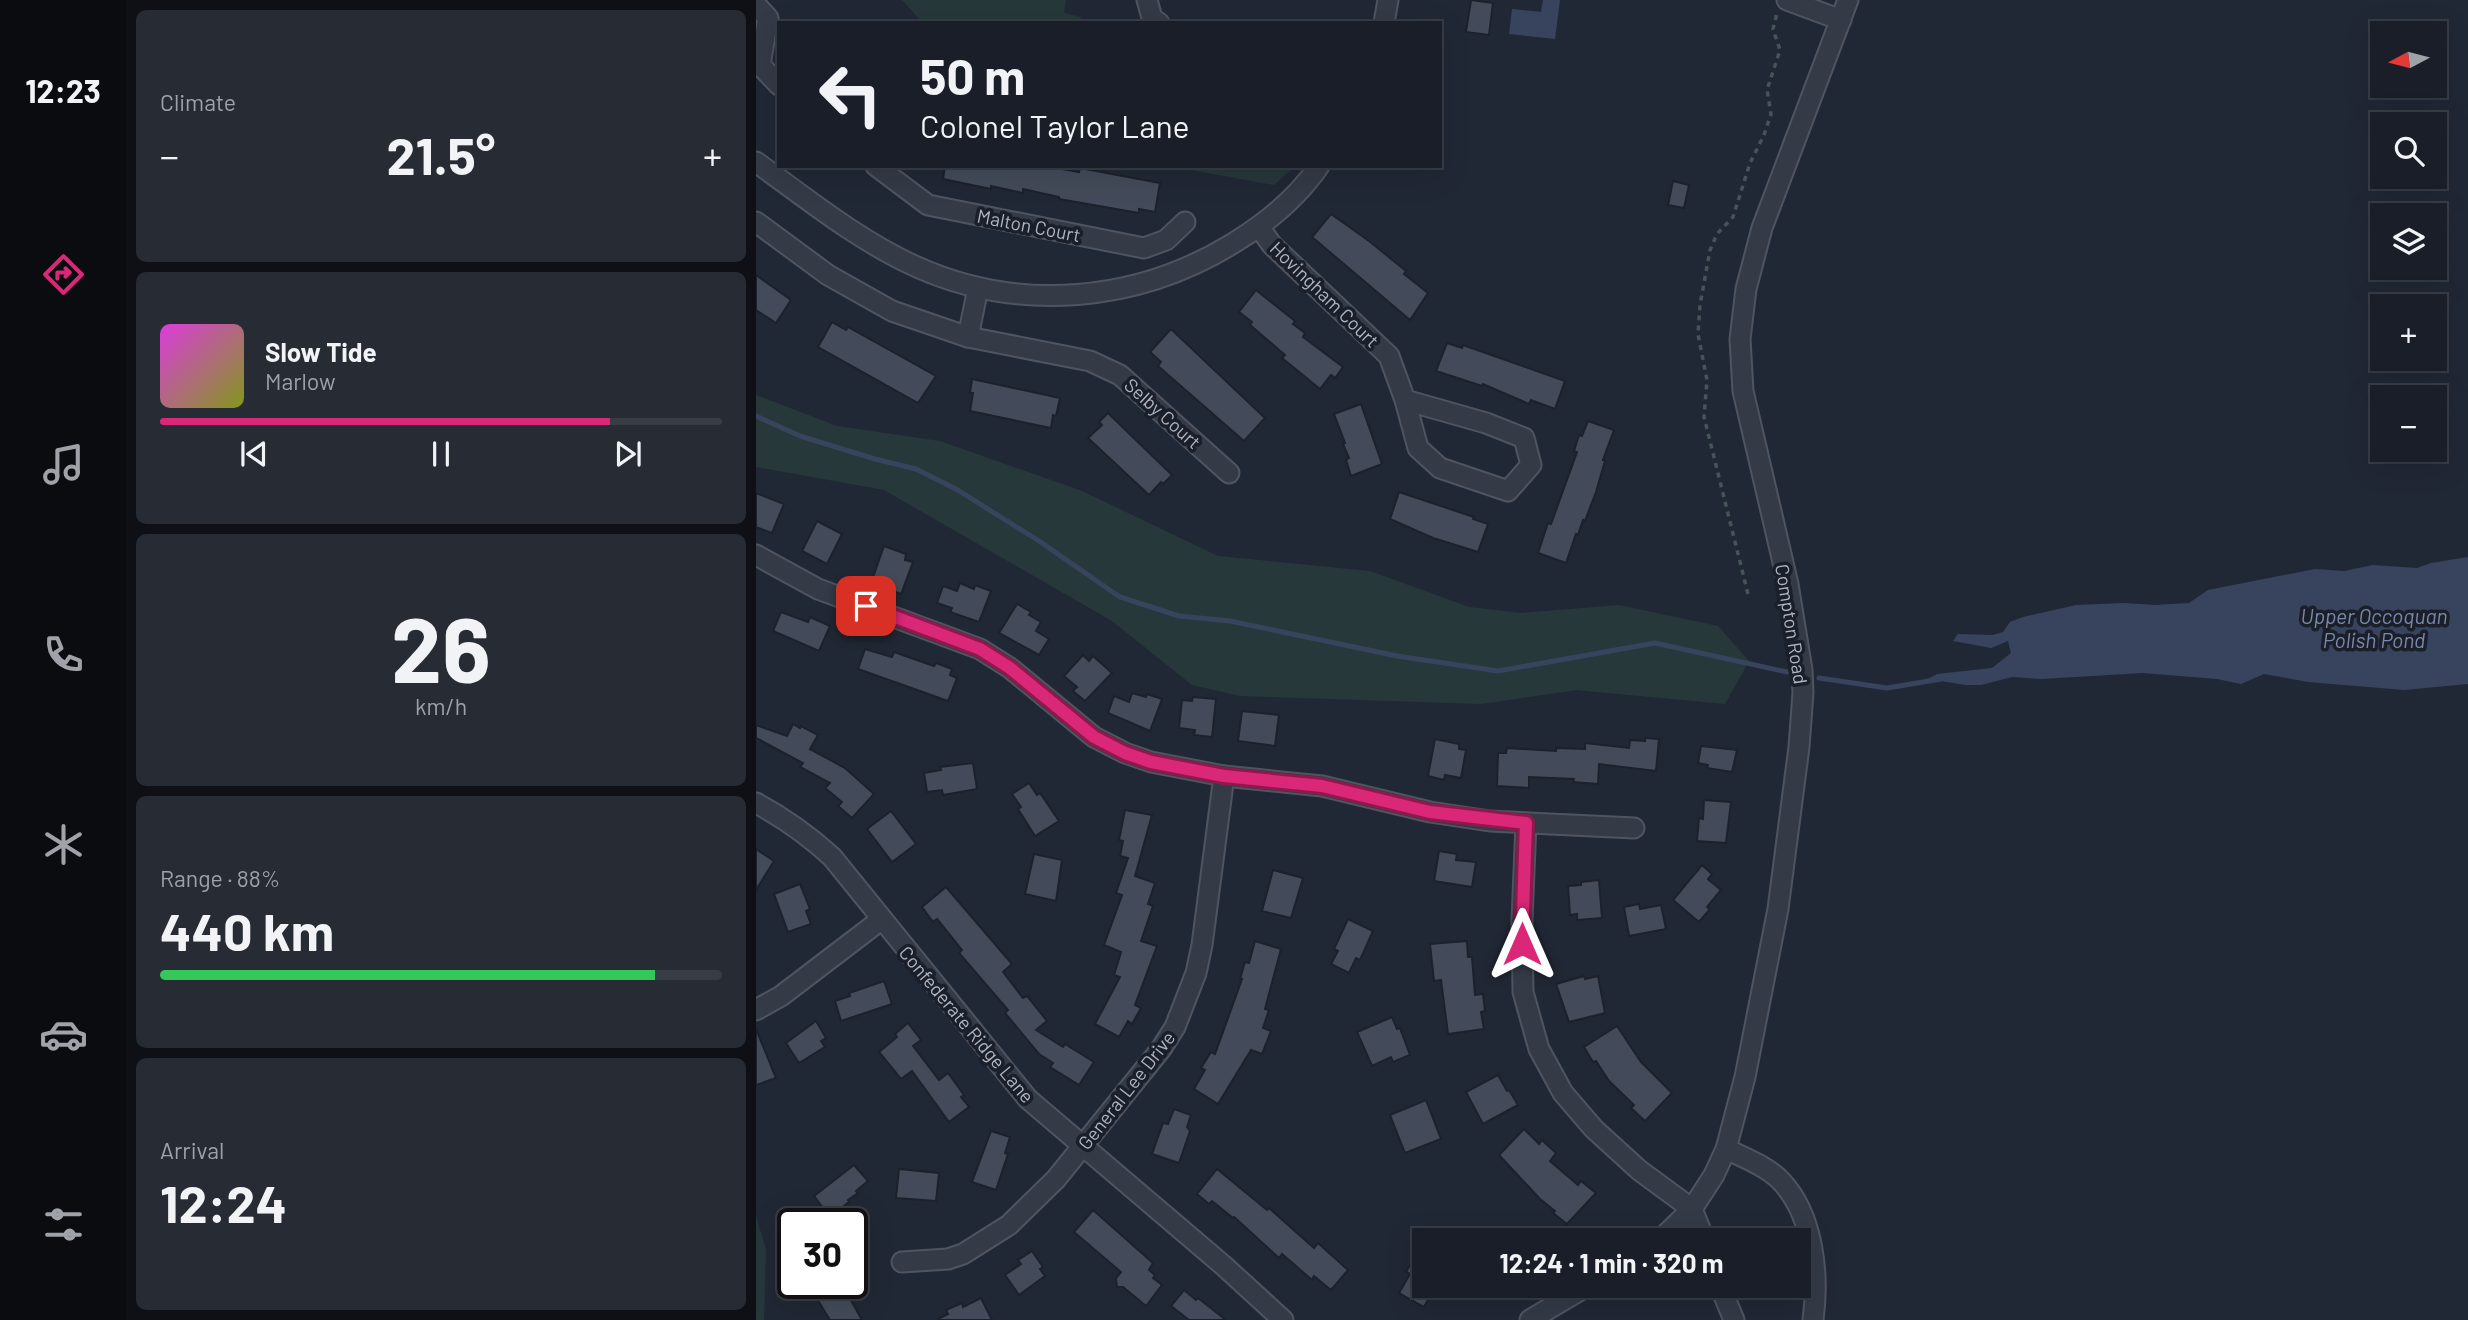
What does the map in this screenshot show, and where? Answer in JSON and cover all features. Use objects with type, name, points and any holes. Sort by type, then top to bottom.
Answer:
[{"type":"street","points":[[1147,0],[1152,18],[1156,21]]},
{"type":"street","points":[[1384,21],[1388,0]]},
{"type":"street","points":[[1787,0],[1841,20]]},
{"type":"street","name":"Compton Road","points":[[1672,1228],[1692,1209],[1714,1175],[1726,1149],[1745,1077],[1772,943],[1799,747],[1803,693],[1799,647],[1788,584],[1743,391],[1740,364],[1741,317],[1762,228],[1848,0]]},
{"type":"street","points":[[756,5],[768,18],[758,65],[777,83]]},
{"type":"street","points":[[767,163],[893,255],[936,275],[978,288],[1029,295],[1096,294],[1164,278],[1222,251],[1259,228],[1317,168]]},
{"type":"street","name":"Malton Court","points":[[879,168],[929,205],[1144,248],[1166,240],[1185,222]]},
{"type":"street","name":"Selby Court","points":[[756,222],[828,275],[892,311],[968,337],[1090,361],[1121,375],[1229,473]]},
{"type":"street","name":"Hovingham Court","points":[[1259,228],[1272,245],[1389,356],[1418,448],[1440,468],[1508,491],[1531,465],[1524,438],[1486,423],[1405,400]]},
{"type":"street","points":[[968,337],[978,288]]},
{"type":"street","points":[[756,555],[818,589],[980,649],[1010,668],[1094,737],[1125,753],[1172,767],[1224,776],[1322,786],[1430,812],[1526,823],[1634,828]]},
{"type":"street","name":"General Lee Drive","points":[[902,1262],[948,1259],[963,1254],[988,1239],[1027,1209],[1082,1147],[1161,1049],[1188,998],[1202,946],[1224,776]]},
{"type":"street","name":"Confederate Ridge Lane","points":[[756,803],[800,830],[832,857],[1028,1099],[1224,1266],[1283,1320]]},
{"type":"street","points":[[1526,823],[1522,920],[1523,992],[1539,1049],[1563,1093],[1594,1129],[1639,1170],[1692,1209],[1700,1228]]},
{"type":"street","points":[[756,1010],[781,996],[882,919]]},
{"type":"street","points":[[1726,1149],[1780,1180],[1800,1208],[1809,1234],[1813,1264],[1813,1320]]},
{"type":"street","points":[[1530,1320],[1567,1298]]},
{"type":"street","points":[[1725,1298],[1734,1320]]},
{"type":"shaded area","points":[[902,0],[1066,0],[1064,13],[1081,17],[1080,21],[921,21]]},
{"type":"shaded area","points":[[1180,168],[1293,168],[1274,185]]},
{"type":"shaded area","points":[[756,395],[837,426],[940,441],[1082,491],[1218,556],[1370,571],[1469,607],[1521,613],[1619,605],[1718,626],[1749,661],[1725,704],[1577,690],[1481,704],[1240,696],[1192,685],[1112,621],[884,490],[756,467]]},
{"type":"shaded area","points":[[756,1216],[766,1249],[764,1320],[756,1320]]},
{"type":"water","points":[[1543,0],[1560,0],[1555,39],[1509,34],[1512,9],[1541,12]]},
{"type":"water","name":"Upper Occoquan Polish Pond","points":[[2468,557],[2468,684],[2404,690],[2308,682],[2264,674],[2241,684],[2217,679],[2143,673],[2041,679],[2012,677],[1981,685],[1928,679],[1937,674],[1992,668],[2011,653],[2008,641],[1991,648],[1953,641],[1958,634],[1993,635],[2003,632],[2010,622],[2023,617],[2076,605],[2189,603],[2208,590],[2315,569],[2344,571],[2373,565],[2417,568]]},
{"type":"building","points":[[1471,0],[1493,3],[1489,35],[1466,32]]},
{"type":"building","points":[[945,168],[1057,168],[1079,172],[1080,168],[1160,183],[1155,212],[1139,209],[1139,213],[1059,199],[1023,189],[1023,193],[943,179]]},
{"type":"building","points":[[1673,181],[1689,185],[1684,208],[1668,205]]},
{"type":"building","points":[[1331,214],[1406,271],[1404,274],[1428,293],[1410,320],[1312,237]]},
{"type":"building","points":[[756,275],[791,300],[776,323],[756,310]]},
{"type":"building","points":[[1256,290],[1295,321],[1293,324],[1305,333],[1303,337],[1343,367],[1335,378],[1331,375],[1320,389],[1282,358],[1285,355],[1250,325],[1252,322],[1239,312]]},
{"type":"building","points":[[832,322],[846,330],[848,327],[936,376],[918,403],[818,347]]},
{"type":"building","points":[[1171,329],[1265,418],[1244,441],[1158,366],[1161,362],[1150,352]]},
{"type":"building","points":[[1447,343],[1462,348],[1463,345],[1565,381],[1555,409],[1531,400],[1529,404],[1483,384],[1482,386],[1436,371]]},
{"type":"building","points":[[972,379],[1060,398],[1051,428],[970,411]]},
{"type":"building","points":[[1361,404],[1382,464],[1351,476],[1346,460],[1349,458],[1343,444],[1345,443],[1334,414]]},
{"type":"building","points":[[1108,413],[1172,475],[1149,495],[1088,438],[1102,425],[1099,422]]},
{"type":"building","points":[[1588,421],[1614,430],[1603,460],[1605,461],[1596,492],[1566,563],[1538,553],[1577,452],[1574,451],[1579,435],[1582,436]]},
{"type":"building","points":[[1399,492],[1488,524],[1478,552],[1433,538],[1390,519]]},
{"type":"building","points":[[756,493],[784,504],[772,533],[756,527]]},
{"type":"building","points":[[817,521],[842,534],[827,564],[802,551]]},
{"type":"building","points":[[884,546],[906,554],[905,560],[913,562],[901,594],[871,583]]},
{"type":"building","points":[[960,583],[974,589],[975,585],[991,591],[979,622],[950,612],[952,608],[937,603],[943,586],[957,591]]},
{"type":"building","points":[[1017,604],[1041,622],[1036,631],[1049,639],[1039,655],[999,633]]},
{"type":"building","points":[[781,612],[808,622],[810,617],[830,626],[819,651],[773,631]]},
{"type":"building","points":[[865,649],[892,657],[894,652],[934,666],[936,663],[952,669],[950,675],[957,678],[948,701],[858,669]]},
{"type":"building","points":[[1083,655],[1089,661],[1093,656],[1112,673],[1085,701],[1073,691],[1077,687],[1064,676]]},
{"type":"building","points":[[1132,693],[1162,699],[1150,731],[1108,713],[1114,696],[1129,702]]},
{"type":"building","points":[[1193,697],[1216,699],[1212,737],[1194,735],[1195,730],[1179,728],[1182,700],[1192,701]]},
{"type":"building","points":[[1242,711],[1279,715],[1275,746],[1238,741]]},
{"type":"building","points":[[793,724],[818,735],[810,749],[845,768],[874,794],[852,818],[838,806],[842,802],[825,788],[830,783],[800,767],[803,763],[756,738],[756,725],[787,736]]},
{"type":"building","points":[[1645,738],[1659,739],[1656,771],[1599,764],[1598,784],[1573,782],[1574,779],[1529,777],[1529,788],[1497,786],[1498,753],[1506,753],[1507,748],[1556,751],[1556,748],[1585,749],[1585,743],[1629,748],[1630,740],[1645,741]]},
{"type":"building","points":[[1435,739],[1459,744],[1459,749],[1466,750],[1461,778],[1445,775],[1444,780],[1428,776]]},
{"type":"building","points":[[1701,746],[1737,750],[1732,772],[1707,768],[1708,765],[1698,763]]},
{"type":"building","points":[[973,763],[977,789],[943,795],[942,790],[927,792],[924,773],[941,770],[940,767]]},
{"type":"building","points":[[1029,783],[1037,795],[1040,793],[1059,821],[1035,836],[1012,794]]},
{"type":"building","points":[[1704,800],[1731,802],[1726,843],[1697,841],[1699,818],[1703,819]]},
{"type":"building","points":[[1125,810],[1152,815],[1135,876],[1155,883],[1148,904],[1153,906],[1141,941],[1157,946],[1135,1005],[1141,1008],[1132,1024],[1128,1021],[1119,1037],[1095,1024],[1120,977],[1114,975],[1121,952],[1104,945],[1122,895],[1116,893],[1128,858],[1120,856],[1123,841],[1119,840]]},
{"type":"building","points":[[891,811],[916,844],[892,862],[867,829]]},
{"type":"building","points":[[756,849],[774,861],[756,890]]},
{"type":"building","points":[[1439,851],[1457,854],[1456,860],[1476,862],[1472,887],[1434,881]]},
{"type":"building","points":[[1034,854],[1062,860],[1056,901],[1025,894]]},
{"type":"building","points":[[1702,865],[1712,874],[1708,879],[1721,890],[1699,922],[1673,900]]},
{"type":"building","points":[[1273,870],[1303,878],[1291,918],[1262,911]]},
{"type":"building","points":[[1599,880],[1602,918],[1577,920],[1577,914],[1570,915],[1568,886]]},
{"type":"building","points":[[800,884],[810,909],[806,911],[811,924],[788,932],[774,894]]},
{"type":"building","points":[[946,887],[1012,964],[1003,972],[1023,998],[1027,996],[1047,1021],[1036,1030],[1094,1062],[1079,1085],[1050,1067],[1053,1063],[1039,1054],[1005,1013],[1008,1010],[959,953],[962,950],[937,919],[933,922],[922,907]]},
{"type":"building","points":[[1639,904],[1640,909],[1661,905],[1666,929],[1629,936],[1624,907]]},
{"type":"building","points":[[1348,919],[1373,931],[1360,960],[1356,958],[1349,973],[1331,964],[1338,951],[1334,949]]},
{"type":"building","points":[[1255,941],[1281,949],[1265,1009],[1269,1010],[1263,1028],[1271,1031],[1262,1054],[1251,1050],[1218,1104],[1194,1089],[1205,1070],[1201,1068],[1211,1052],[1215,1054],[1242,979],[1245,962],[1249,963]]},
{"type":"building","points":[[1467,941],[1468,957],[1472,957],[1475,995],[1483,994],[1485,1011],[1481,1012],[1484,1029],[1448,1034],[1441,980],[1434,981],[1430,944]]},
{"type":"building","points":[[1584,976],[1585,979],[1598,976],[1605,1013],[1569,1022],[1556,984]]},
{"type":"building","points":[[884,981],[892,1004],[841,1021],[835,1001],[850,996],[849,993]]},
{"type":"building","points":[[1392,1017],[1397,1029],[1400,1028],[1410,1055],[1393,1062],[1391,1057],[1372,1066],[1357,1032]]},
{"type":"building","points":[[816,1021],[826,1038],[821,1041],[825,1047],[799,1063],[786,1043]]},
{"type":"building","points":[[908,1023],[921,1040],[913,1046],[939,1080],[948,1073],[969,1107],[949,1122],[912,1071],[901,1079],[879,1052],[897,1037],[895,1034]]},
{"type":"building","points":[[1617,1026],[1641,1062],[1672,1093],[1645,1121],[1631,1108],[1634,1105],[1609,1081],[1596,1061],[1593,1062],[1584,1047]]},
{"type":"building","points":[[756,1029],[776,1078],[756,1085]]},
{"type":"building","points":[[1498,1075],[1518,1105],[1483,1124],[1466,1092]]},
{"type":"building","points":[[1426,1100],[1441,1139],[1405,1153],[1390,1115]]},
{"type":"building","points":[[1174,1109],[1191,1115],[1187,1127],[1190,1131],[1179,1163],[1152,1154],[1163,1123],[1168,1124]]},
{"type":"building","points":[[1524,1129],[1539,1144],[1542,1140],[1556,1153],[1550,1161],[1578,1185],[1581,1181],[1596,1193],[1567,1224],[1553,1213],[1555,1211],[1540,1199],[1499,1155]]},
{"type":"building","points":[[991,1131],[1010,1137],[1005,1153],[1008,1154],[996,1190],[972,1182]]},
{"type":"building","points":[[854,1165],[868,1181],[841,1208],[823,1208],[814,1196]]},
{"type":"building","points":[[899,1169],[939,1173],[936,1201],[896,1198]]},
{"type":"building","points":[[1217,1169],[1267,1210],[1269,1208],[1314,1248],[1318,1243],[1348,1270],[1331,1290],[1314,1276],[1312,1280],[1282,1254],[1279,1258],[1234,1217],[1212,1201],[1209,1204],[1197,1194]]},
{"type":"building","points":[[1093,1210],[1153,1263],[1149,1270],[1155,1275],[1153,1278],[1162,1285],[1146,1306],[1123,1287],[1117,1287],[1116,1278],[1121,1272],[1074,1232]]},
{"type":"building","points":[[1032,1251],[1043,1267],[1040,1269],[1045,1276],[1019,1295],[1005,1275],[1021,1264],[1018,1260]]},
{"type":"building","points":[[1412,1261],[1412,1298],[1429,1298],[1424,1307],[1399,1293],[1410,1274],[1406,1272]]},
{"type":"building","points":[[1184,1290],[1226,1320],[1189,1320],[1171,1306]]},
{"type":"building","points":[[981,1298],[992,1320],[936,1320],[948,1314],[946,1310],[962,1303],[963,1307]]},
{"type":"building","points":[[817,1299],[850,1299],[862,1320],[830,1320]]},
{"type":"waterway","points":[[756,416],[800,436],[916,469],[956,489],[1039,541],[1120,597],[1179,616],[1230,621],[1397,656],[1498,671],[1655,643],[1787,672]]},
{"type":"waterway","points":[[1819,678],[1887,688],[1941,679]]},
{"type":"route","points":[[866,606],[961,640],[996,657],[1094,737],[1125,753],[1151,762],[1224,776],[1322,786],[1430,812],[1490,821],[1526,823],[1522,944]]}]
